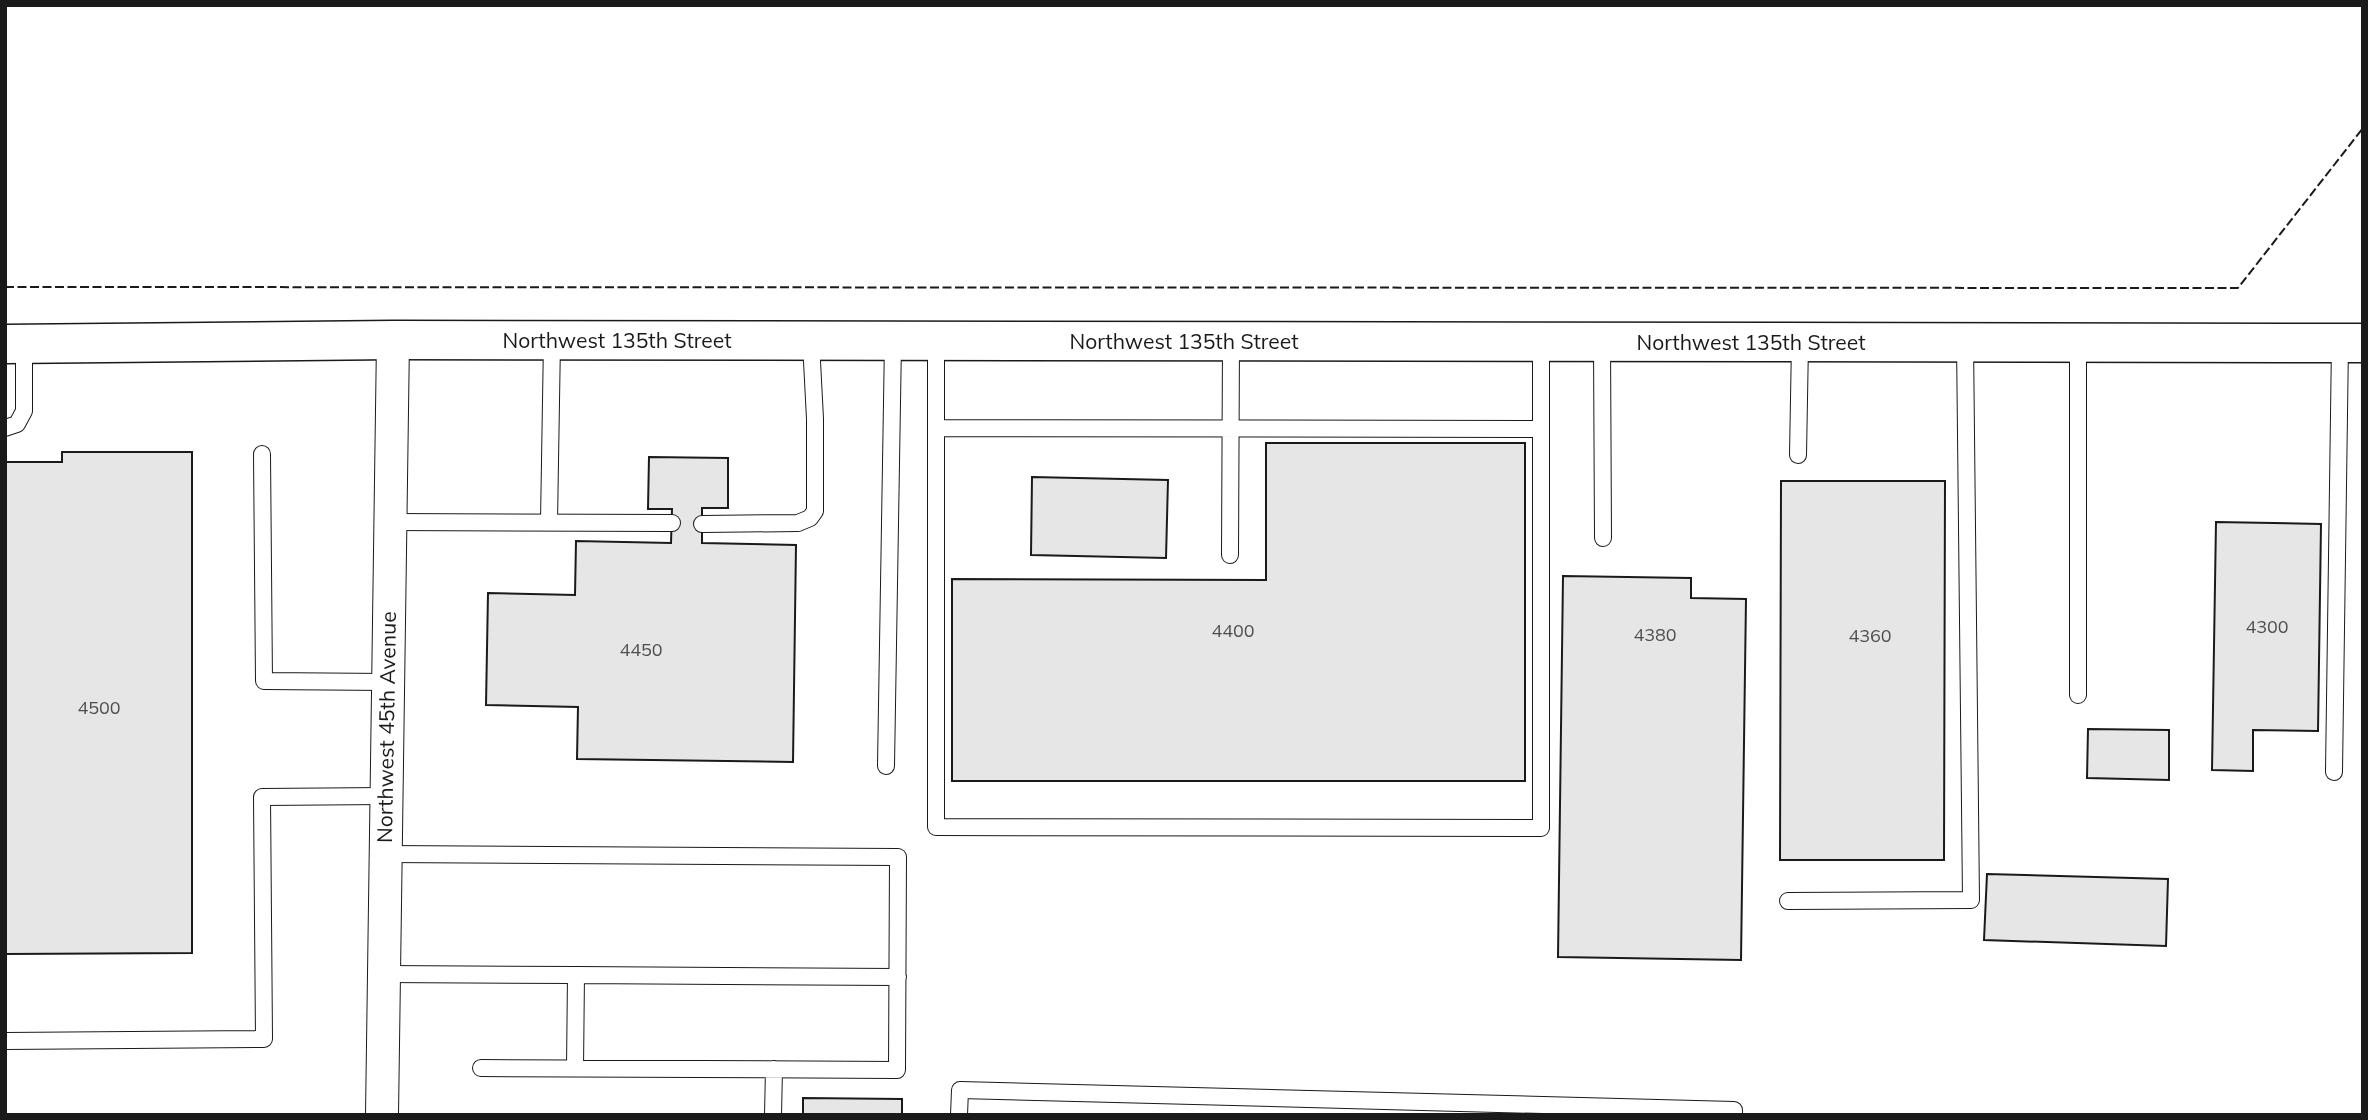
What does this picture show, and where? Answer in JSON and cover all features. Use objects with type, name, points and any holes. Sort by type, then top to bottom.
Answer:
[{"type":"main road","name":"Northwest 135th Street","points":[[15,343],[393,340],[2352,343]]},
{"type":"street","name":"Northwest 45th Avenue","points":[[382,1115],[393,340]]},
{"type":"lane","points":[[549,522],[552,341]]},
{"type":"lane","points":[[1788,901],[1970,900],[1965,341]]},
{"type":"lane","points":[[702,524],[798,523],[810,518],[815,511],[815,419],[811,342]]},
{"type":"lane","points":[[886,766],[893,342]]},
{"type":"lane","points":[[936,342],[936,827],[1541,828],[1542,343]]},
{"type":"lane","points":[[1230,555],[1231,342]]},
{"type":"lane","points":[[2078,342],[2078,695]]},
{"type":"lane","points":[[5,428],[17,424],[23,411],[15,343]]},
{"type":"lane","points":[[1602,343],[1603,538]]},
{"type":"lane","points":[[2334,772],[2352,343]]},
{"type":"lane","points":[[1798,455],[1800,344]]},
{"type":"lane","points":[[936,428],[1541,429]]},
{"type":"lane","points":[[262,454],[264,681],[387,682]]},
{"type":"lane","points":[[389,522],[672,523]]},
{"type":"lane","points":[[5,1041],[264,1039],[262,797],[385,796]]},
{"type":"lane","points":[[385,854],[898,857],[898,1070],[481,1068]]},
{"type":"lane","points":[[383,974],[898,977]]},
{"type":"lane","points":[[575,1068],[576,975]]},
{"type":"lane","points":[[773,1115],[774,1069]]},
{"type":"lane","points":[[959,1115],[960,1090],[1734,1110],[1734,1115]]},
{"type":"building","points":[[1266,443],[1525,443],[1525,781],[952,781],[952,579],[1266,580]]},
{"type":"building","points":[[62,452],[192,452],[192,953],[5,954],[5,462],[62,462]]},
{"type":"building","points":[[649,457],[728,458],[728,508],[702,508],[702,543],[796,545],[793,762],[577,759],[578,707],[486,705],[488,593],[575,595],[576,541],[671,543],[672,509],[648,509]]},
{"type":"building","points":[[1032,477],[1168,480],[1166,558],[1031,555]]},
{"type":"building","points":[[1781,481],[1945,481],[1944,860],[1780,860]]},
{"type":"building","points":[[2216,522],[2321,524],[2318,731],[2253,730],[2253,771],[2212,770]]},
{"type":"building","points":[[1563,576],[1691,578],[1691,598],[1746,599],[1741,960],[1558,957]]},
{"type":"building","points":[[2088,729],[2169,730],[2169,780],[2087,778]]},
{"type":"building","points":[[1987,874],[2168,879],[2166,946],[1984,940]]},
{"type":"building","points":[[803,1098],[902,1099],[902,1115],[803,1115]]},
{"type":"fence","points":[[5,287],[2238,288],[2363,128]]}]
